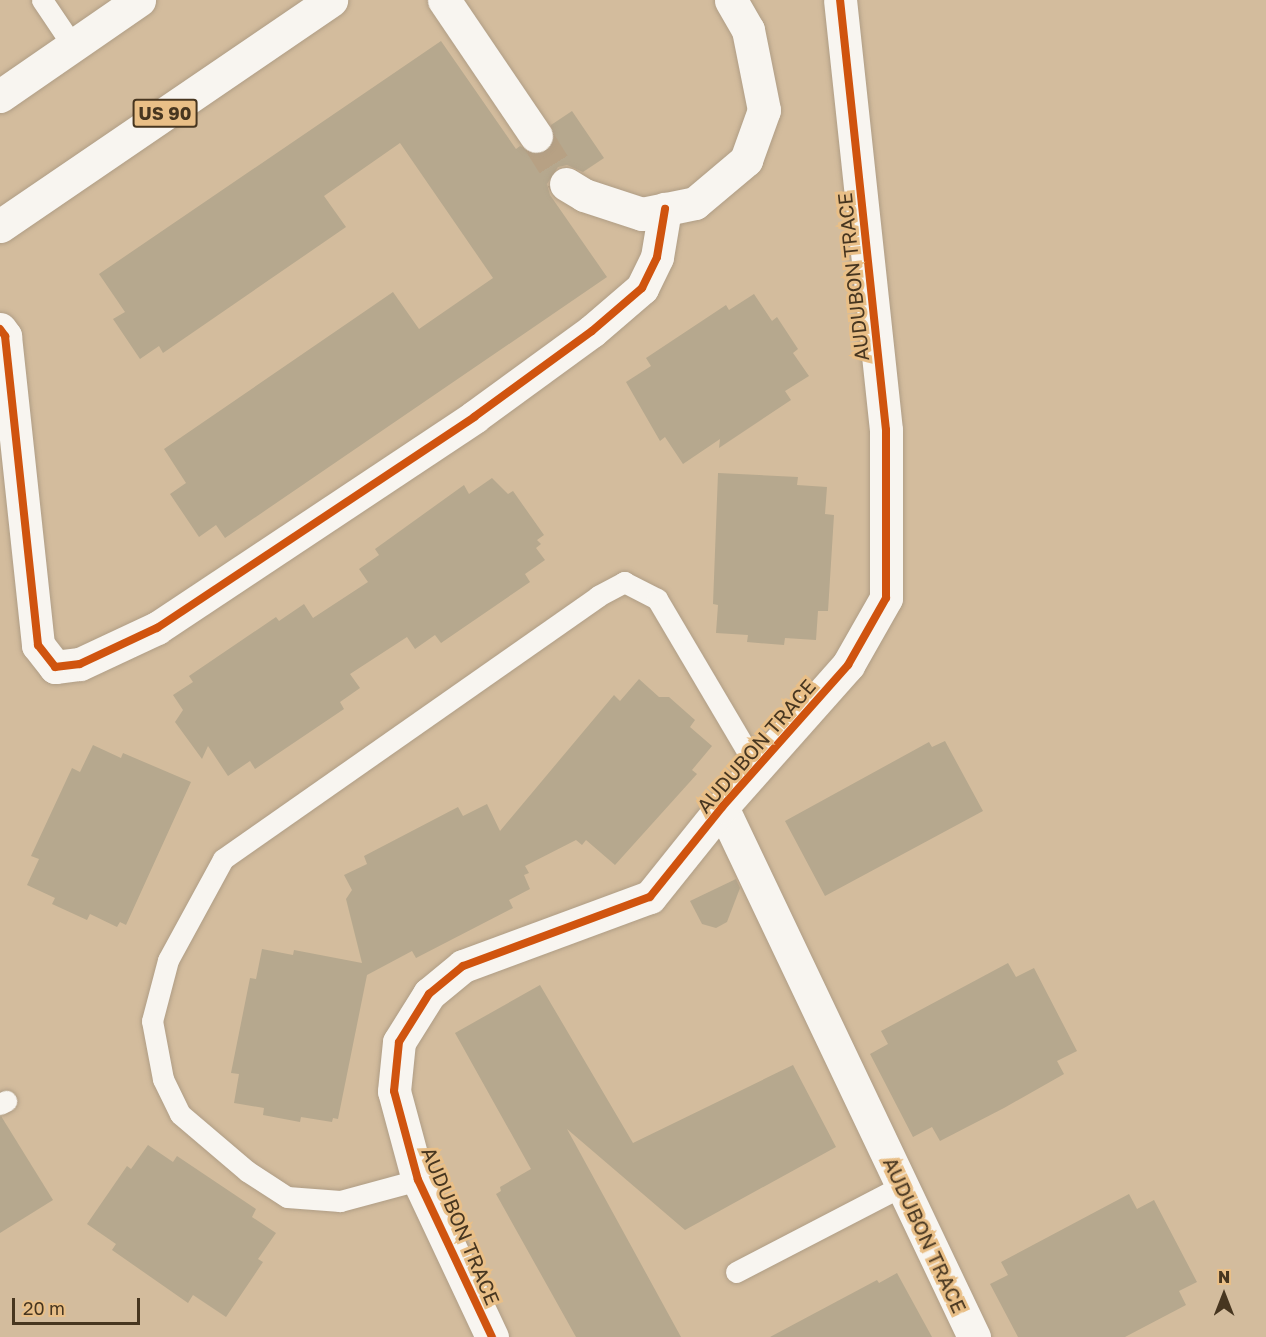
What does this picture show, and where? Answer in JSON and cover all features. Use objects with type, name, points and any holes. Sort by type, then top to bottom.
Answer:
[{"type":"street","points":[[0,96],[140,0]]},
{"type":"street","name":"US 90","points":[[0,226],[331,0]]},
{"type":"street","points":[[444,0],[536,136]]},
{"type":"street","points":[[566,184],[584,195],[642,214],[695,203],[746,160],[764,110],[748,30],[731,0]]},
{"type":"street","name":"AUDUBON TRACE","points":[[492,1337],[418,1180],[394,1091],[399,1042],[429,994],[463,966],[650,897],[723,807],[848,665],[886,598],[886,430],[840,0]]},
{"type":"street","points":[[0,329],[5,336],[38,645],[55,667],[80,664],[157,628],[474,417],[592,331],[642,288],[657,257],[665,209]]},
{"type":"street","name":"AUDUBON TRACE","points":[[723,807],[974,1337]]},
{"type":"lane","points":[[42,0],[73,46]]},
{"type":"lane","points":[[418,1180],[340,1201],[287,1197],[247,1171],[180,1114],[163,1079],[152,1021],[168,960],[223,859],[588,603],[624,582],[657,599],[757,768]]},
{"type":"lane","points":[[736,1272],[902,1186]]},
{"type":"building","points":[[441,41],[516,149],[520,146],[537,155],[546,152],[553,144],[551,125],[572,111],[604,158],[583,172],[567,165],[558,167],[547,184],[550,195],[607,277],[225,538],[216,525],[199,537],[170,494],[186,483],[164,449],[393,292],[419,329],[493,278],[400,143],[324,196],[346,227],[163,353],[159,346],[140,359],[113,319],[125,312],[99,274]]},
{"type":"building","points":[[754,294],[772,321],[777,317],[798,349],[793,353],[809,376],[785,391],[791,400],[719,448],[720,439],[683,464],[665,437],[660,441],[626,382],[651,366],[646,358],[726,305],[729,310]]},
{"type":"building","points":[[718,473],[798,477],[797,485],[827,487],[825,514],[834,515],[828,611],[818,611],[816,640],[785,638],[784,645],[747,642],[748,635],[716,633],[718,605],[713,604]]},
{"type":"building","points":[[492,478],[508,494],[513,491],[544,535],[537,540],[541,544],[536,548],[545,560],[525,574],[530,582],[441,643],[435,635],[415,649],[407,637],[350,674],[360,688],[340,702],[344,709],[255,769],[250,761],[228,776],[208,746],[202,759],[175,722],[183,710],[173,695],[193,682],[189,676],[276,617],[279,621],[304,604],[313,618],[368,582],[359,569],[379,555],[375,549],[464,485],[469,494]]},
{"type":"building","points":[[639,679],[659,697],[669,697],[695,720],[690,727],[712,746],[692,770],[697,774],[615,865],[586,840],[582,845],[576,840],[525,866],[529,873],[524,875],[530,889],[509,900],[513,908],[416,958],[412,951],[367,975],[338,1119],[333,1118],[332,1122],[301,1117],[300,1122],[263,1115],[264,1108],[234,1103],[239,1074],[231,1073],[250,978],[256,979],[262,949],[293,955],[294,950],[362,963],[346,899],[352,890],[344,875],[367,864],[364,856],[458,807],[463,816],[487,804],[500,831],[614,695],[620,701]]},
{"type":"building","points":[[945,741],[983,811],[825,896],[785,821],[929,742],[932,747]]},
{"type":"building","points":[[93,745],[121,758],[123,753],[191,782],[126,925],[120,922],[117,927],[90,914],[87,920],[52,904],[55,898],[27,885],[39,859],[31,856],[72,768],[80,772]]},
{"type":"building","points":[[736,879],[740,888],[727,922],[716,928],[702,924],[690,901]]},
{"type":"building","points":[[1008,963],[1016,977],[1034,968],[1077,1051],[1057,1061],[1064,1074],[1004,1108],[940,1141],[932,1127],[913,1137],[870,1054],[888,1044],[881,1031]]},
{"type":"building","points":[[540,985],[633,1143],[793,1065],[836,1147],[685,1230],[567,1129],[681,1337],[576,1337],[496,1194],[501,1191],[500,1187],[531,1169],[455,1033]]},
{"type":"building","points":[[0,1117],[53,1200],[0,1233]]},
{"type":"building","points":[[148,1145],[173,1162],[177,1156],[256,1209],[252,1217],[276,1233],[258,1259],[263,1262],[226,1317],[193,1295],[188,1303],[112,1250],[116,1244],[87,1224],[127,1166],[131,1169]]},
{"type":"building","points":[[1129,1194],[1137,1209],[1154,1200],[1197,1282],[1179,1291],[1186,1305],[1125,1337],[1018,1337],[990,1284],[1008,1275],[1001,1262]]},
{"type":"building","points":[[897,1273],[932,1337],[770,1337],[877,1280],[879,1283]]},
{"type":"tunnel","points":[[536,136],[566,184]]},
{"type":"cycle path","points":[[492,1337],[418,1180],[394,1091],[399,1042],[429,994],[463,966],[650,897],[722,807],[848,665],[886,598],[886,430],[840,0]]},
{"type":"cycle path","points":[[0,329],[5,336],[38,645],[55,667],[80,664],[157,628],[474,417],[592,331],[642,288],[657,257],[665,209]]}]
